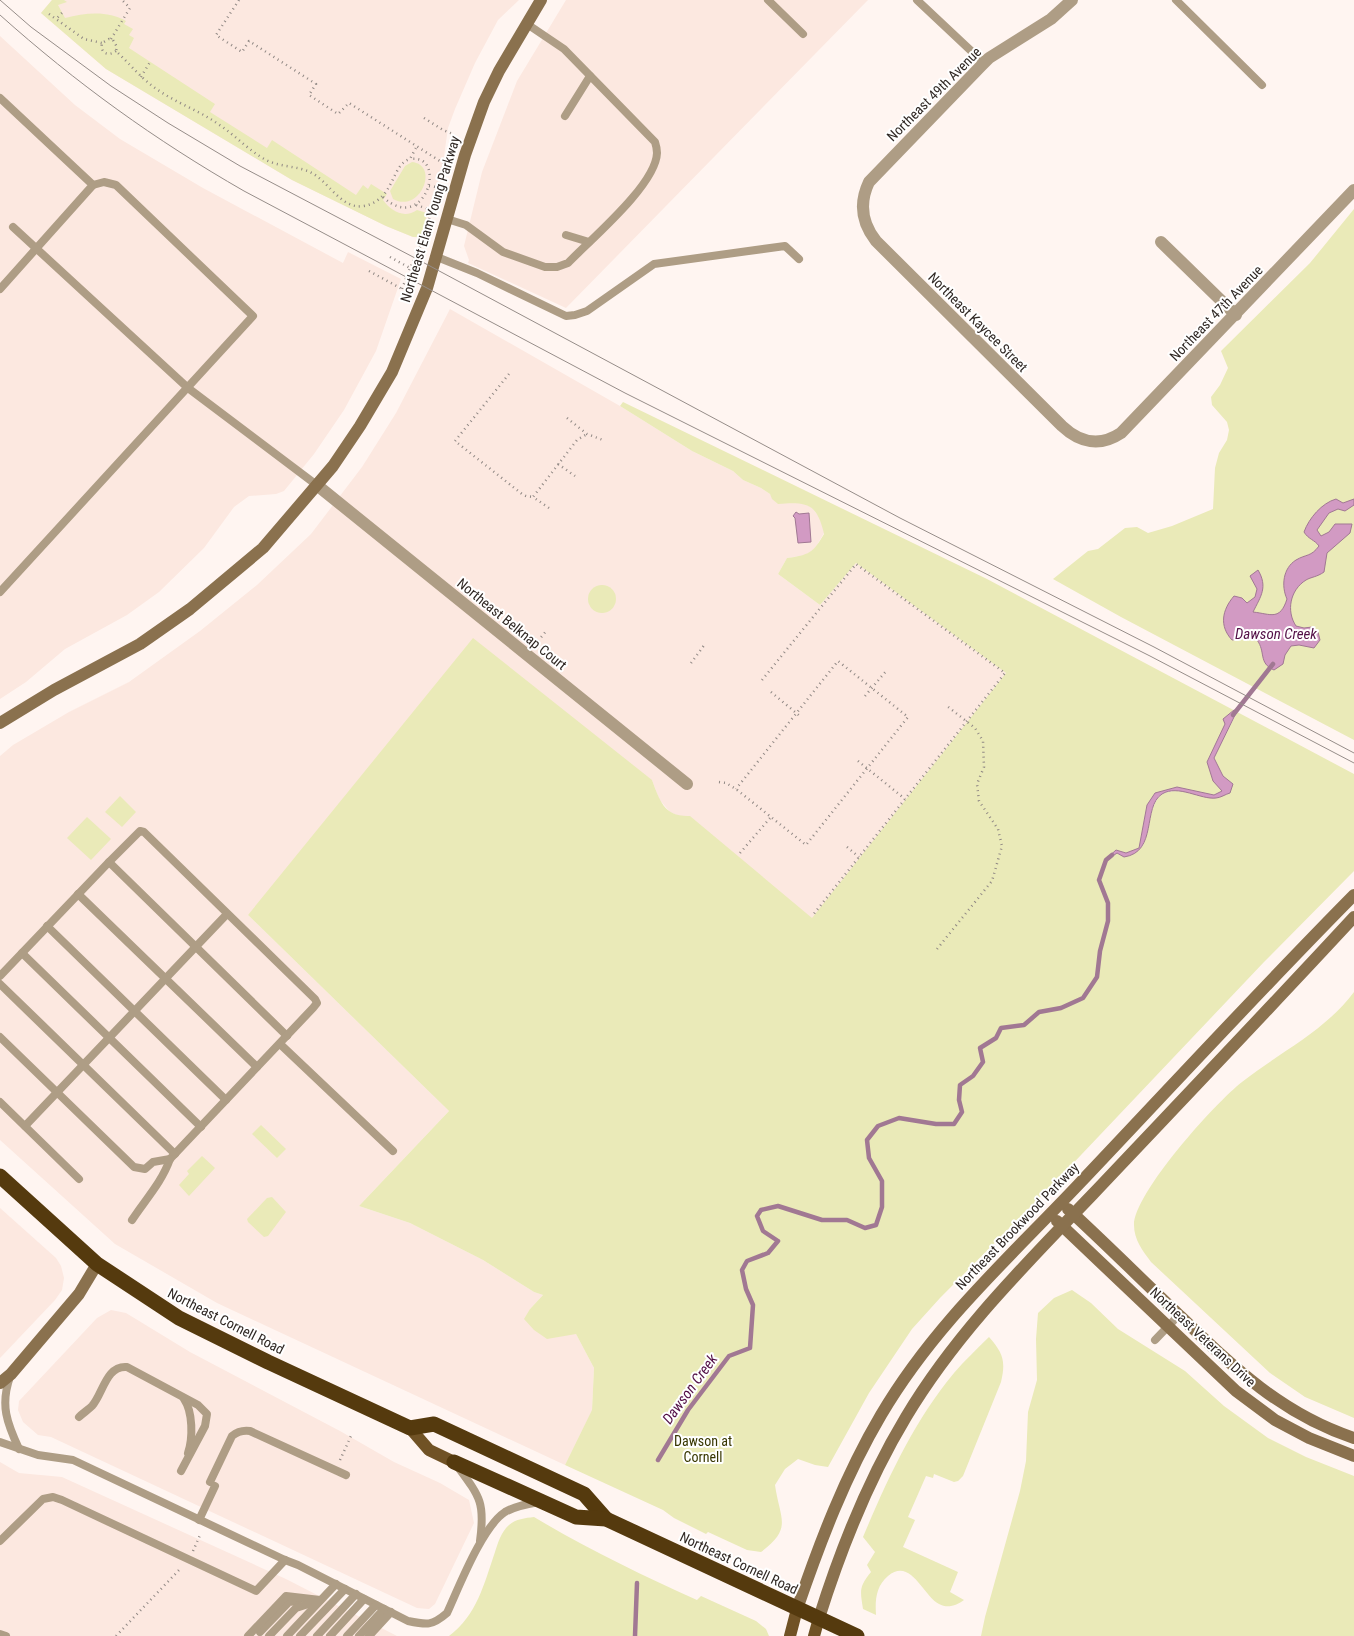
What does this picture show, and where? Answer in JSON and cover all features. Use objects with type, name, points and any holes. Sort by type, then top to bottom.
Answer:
[{"type":"highway","name":"Northeast Cornell Road","points":[[0,1176],[97,1264],[179,1318],[410,1428],[434,1424],[584,1494],[606,1519]]},
{"type":"highway","name":"Northeast Cornell Road","points":[[454,1462],[576,1517],[606,1519],[857,1636]]},
{"type":"main road","name":"Northeast Cornell Road","points":[[410,1428],[429,1450],[454,1462]]},
{"type":"main road","name":"Northeast Brookwood Parkway","points":[[790,1636],[798,1609]]},
{"type":"main road","points":[[814,1636],[819,1618]]},
{"type":"street","name":"Northeast Elam Young Parkway","points":[[0,723],[54,690],[140,644],[190,609],[263,548],[318,486],[360,426],[392,372],[427,288],[465,155],[484,102],[499,71],[541,0]]},
{"type":"street","name":"Northeast 49th Avenue","points":[[862,208],[864,192],[874,176],[984,63],[1051,19],[1072,0]]},
{"type":"street","name":"Northeast 47th Avenue","points":[[1090,442],[1112,439],[1121,433],[1354,190]]},
{"type":"street","name":"Northeast Kaycee Street","points":[[862,208],[866,226],[876,241],[1068,432],[1077,438],[1090,442]]},
{"type":"street","points":[[1161,242],[1236,314]]},
{"type":"street","name":"Northeast Belknap Court","points":[[318,486],[687,784]]},
{"type":"street","name":"Northeast Brookwood Parkway","points":[[798,1609],[827,1528],[864,1446],[897,1390],[940,1330],[1247,1005],[1354,895]]},
{"type":"street","points":[[819,1618],[831,1578],[861,1504],[876,1471],[905,1417],[921,1392],[977,1319],[1062,1226],[1354,917]]},
{"type":"street","name":"Northeast Veterans Drive","points":[[1061,1202],[1179,1315],[1268,1394],[1302,1416],[1338,1433],[1354,1438]]},
{"type":"street","name":"Northeast Veterans Drive","points":[[1050,1214],[1236,1391],[1269,1416],[1309,1438],[1354,1456]]},
{"type":"street","points":[[0,1383],[11,1374],[79,1294],[97,1264]]},
{"type":"lane","points":[[768,0],[803,34]]},
{"type":"lane","points":[[917,0],[984,63]]},
{"type":"lane","points":[[1176,0],[1262,85]]},
{"type":"lane","points":[[447,219],[466,225],[503,252],[545,267],[558,267],[568,263],[637,193],[654,165],[657,154],[655,142],[564,49],[527,24]]},
{"type":"lane","points":[[565,116],[590,76]]},
{"type":"lane","points":[[0,98],[93,184]]},
{"type":"lane","points":[[0,288],[93,184],[104,182],[116,185],[253,316],[0,592]]},
{"type":"lane","points":[[13,227],[188,388],[318,486]]},
{"type":"lane","points":[[566,235],[589,242]]},
{"type":"lane","points":[[437,256],[566,316],[587,311],[654,264],[785,246],[799,259]]},
{"type":"lane","points":[[0,976],[140,831],[144,832],[315,999],[317,1003],[288,1036],[172,1157],[162,1180],[154,1187],[132,1220]]},
{"type":"lane","points":[[108,862],[288,1036]]},
{"type":"lane","points":[[78,894],[257,1068]]},
{"type":"lane","points":[[24,1126],[227,914]]},
{"type":"lane","points":[[47,926],[226,1100]]},
{"type":"lane","points":[[22,953],[201,1127]]},
{"type":"lane","points":[[0,984],[83,1065],[172,1157]]},
{"type":"lane","points":[[0,1037],[134,1167],[145,1169],[153,1162],[172,1157]]},
{"type":"lane","points":[[280,1044],[393,1151]]},
{"type":"lane","points":[[0,1102],[79,1180]]},
{"type":"lane","points":[[1155,1340],[1179,1315]]},
{"type":"lane","points":[[79,1417],[92,1406],[112,1372],[122,1366],[127,1367],[183,1397],[204,1410],[207,1414],[205,1426],[181,1471],[190,1448],[191,1438],[191,1412],[183,1397]]},
{"type":"lane","points":[[11,1374],[6,1388],[5,1410],[9,1428],[19,1449]]},
{"type":"lane","points":[[203,1522],[212,1484],[232,1436],[244,1430],[250,1430],[346,1475]]},
{"type":"lane","points":[[0,1442],[38,1455],[73,1460],[298,1565],[408,1621],[426,1625],[437,1622],[447,1613],[480,1543],[494,1522],[504,1512],[518,1506],[540,1502]]},
{"type":"lane","points":[[454,1462],[470,1484],[482,1507],[483,1519],[480,1543]]},
{"type":"lane","points":[[0,1542],[43,1499],[53,1497],[256,1591],[286,1560]]},
{"type":"lane","points":[[286,1636],[336,1584]]},
{"type":"lane","points":[[300,1636],[345,1589]]},
{"type":"lane","points":[[317,1636],[356,1594]]},
{"type":"lane","points":[[248,1636],[286,1596],[320,1600]]},
{"type":"lane","points":[[330,1636],[364,1599]]},
{"type":"lane","points":[[260,1632],[289,1602],[320,1600]]},
{"type":"lane","points":[[270,1636],[296,1608],[320,1600]]},
{"type":"lane","points":[[347,1636],[384,1609]]},
{"type":"lane","points":[[359,1636],[384,1609]]},
{"type":"lane","points":[[369,1636],[384,1609]]},
{"type":"lane","points":[[0,1634],[6,1636]]},
{"type":"path","points":[[111,40],[130,8],[122,0]]},
{"type":"path","points":[[239,0],[216,35],[242,52],[249,41],[316,84],[309,95],[338,114],[349,103],[442,163]]},
{"type":"path","points":[[56,19],[62,13]]},
{"type":"path","points":[[49,14],[84,39],[102,43],[105,40],[111,40],[116,43],[116,51],[141,77],[170,98],[215,122],[260,156],[274,163],[310,172],[340,197],[352,204],[365,206],[383,197],[405,160],[421,160],[427,165],[430,179],[427,192],[416,205]]},
{"type":"path","points":[[102,43],[101,48],[103,52],[112,54],[116,51]]},
{"type":"path","points":[[141,77],[150,62]]},
{"type":"path","points":[[424,118],[453,134]]},
{"type":"path","points":[[410,159],[417,146]]},
{"type":"path","points":[[429,186],[436,187]]},
{"type":"path","points":[[383,197],[395,206],[403,208],[416,205],[432,210],[422,243],[402,289]]},
{"type":"path","points":[[390,257],[410,268]]},
{"type":"path","points":[[369,271],[410,293]]},
{"type":"path","points":[[509,374],[455,441],[522,494],[533,497],[549,508]]},
{"type":"path","points":[[567,418],[587,434],[603,440]]},
{"type":"path","points":[[533,497],[576,440],[587,434]]},
{"type":"path","points":[[558,464],[575,476]]},
{"type":"path","points":[[762,680],[856,564],[1005,673],[813,915]]},
{"type":"path","points":[[538,641],[547,630]]},
{"type":"path","points":[[691,663],[705,644]]},
{"type":"path","points":[[719,782],[726,783],[736,789],[806,845],[908,717],[838,661],[736,789]]},
{"type":"path","points":[[865,696],[887,670]]},
{"type":"path","points":[[771,692],[801,717]]},
{"type":"path","points":[[937,949],[992,881],[1002,846],[998,829],[979,801],[977,784],[984,767],[983,741],[975,728],[947,706]]},
{"type":"path","points":[[858,761],[905,799]]},
{"type":"path","points":[[740,853],[771,817]]},
{"type":"path","points":[[847,847],[859,857]]},
{"type":"path","points":[[340,1460],[351,1436]]},
{"type":"path","points":[[116,1636],[188,1559],[203,1522]]},
{"type":"shaded area","points":[[52,0],[519,0],[498,20],[475,63],[455,109],[448,128],[443,163],[424,238],[413,237],[386,226],[292,180],[106,69],[41,13]]},
{"type":"shaded area","points":[[566,0],[868,0],[566,308],[468,263],[469,260],[464,246],[482,172],[517,81]]},
{"type":"shaded area","points":[[0,36],[75,105],[120,139],[203,188],[343,263],[348,252],[401,279],[376,351],[344,410],[314,454],[284,491],[276,494],[249,496],[234,507],[204,548],[159,592],[127,615],[65,649],[26,682],[0,699]]},
{"type":"shaded area","points":[[450,309],[620,406],[692,451],[733,471],[743,480],[770,494],[778,503],[804,503],[812,508],[821,519],[824,533],[814,550],[807,555],[787,558],[778,574],[820,605],[856,563],[1006,673],[812,919],[690,817],[681,817],[670,812],[659,799],[652,780],[248,915],[449,1111],[359,1206],[410,1223],[483,1260],[534,1292],[543,1295],[530,1309],[576,1334],[594,1368],[592,1411],[565,1465],[217,1303],[115,1244],[0,1140],[0,756],[13,745],[69,712],[129,682],[200,631],[257,585],[311,534],[362,467],[396,413]]},
{"type":"shaded area","points":[[0,1208],[56,1258],[61,1266],[64,1278],[62,1290],[55,1300],[0,1358]]},
{"type":"shaded area","points":[[111,1310],[126,1313],[190,1352],[340,1431],[394,1462],[440,1483],[469,1500],[474,1523],[435,1604],[429,1609],[417,1608],[51,1437],[38,1435],[23,1422],[18,1410],[19,1401],[97,1318]]},
{"type":"shaded area","points":[[0,1462],[19,1473],[62,1477],[286,1579],[397,1636],[0,1636]]},
{"type":"green space","points":[[52,0],[64,0],[67,2],[58,5],[65,18],[96,13],[111,15],[126,21],[124,24],[133,29],[129,35],[134,38],[129,48],[215,104],[210,112],[267,148],[272,140],[356,195],[363,185],[368,189],[371,184],[387,194],[383,200],[394,210],[403,214],[412,213],[417,210],[427,213],[422,237],[413,237],[386,226],[292,180],[106,69],[41,13]]},
{"type":"green space","points":[[412,162],[420,165],[425,171],[423,187],[418,195],[411,200],[403,202],[393,199],[390,191],[405,166]]},
{"type":"green space","points":[[1354,209],[1354,740],[1053,579],[1088,551],[1098,549],[1125,528],[1137,527],[1148,533],[1172,526],[1213,509],[1215,468],[1219,453],[1227,440],[1229,430],[1227,422],[1212,405],[1211,397],[1220,385],[1228,368],[1221,351],[1310,263]]},
{"type":"green space","name":"Dawson at Cornell","points":[[623,402],[987,579],[1354,774],[1354,871],[1264,962],[1063,1174],[940,1298],[912,1329],[869,1393],[828,1467],[798,1459],[785,1469],[775,1485],[781,1515],[781,1529],[771,1544],[761,1552],[747,1550],[708,1532],[706,1534],[674,1518],[663,1510],[565,1465],[592,1410],[594,1368],[576,1334],[547,1339],[534,1330],[524,1319],[530,1309],[543,1295],[534,1292],[483,1260],[410,1223],[359,1206],[449,1111],[248,915],[473,638],[652,780],[661,801],[669,811],[681,816],[690,816],[812,918],[1006,673],[856,563],[820,605],[778,574],[787,558],[801,556],[810,552],[824,534],[814,510],[803,504],[778,504],[772,499],[770,494],[761,488],[743,480],[733,471],[692,451],[620,406]],"holes":[[[1236,714],[1214,758],[1223,776],[1233,784],[1215,798],[1180,791],[1166,792],[1158,798],[1152,811],[1143,846],[1124,857],[1117,853],[1106,858],[1116,850],[1126,853],[1139,848],[1147,805],[1155,793],[1177,787],[1214,795],[1222,791],[1207,762],[1225,724]]]},
{"type":"green space","points":[[602,585],[612,589],[616,599],[612,609],[602,613],[592,609],[588,599],[592,589]]},
{"type":"green space","points":[[120,796],[136,812],[122,827],[105,812]]},
{"type":"green space","points":[[87,817],[111,839],[91,860],[67,838]]},
{"type":"green space","points":[[1354,992],[1354,1418],[1305,1397],[1270,1373],[1151,1262],[1137,1240],[1134,1225],[1138,1210],[1147,1192],[1161,1171],[1214,1108],[1242,1082],[1316,1030]]},
{"type":"green space","points":[[261,1125],[286,1149],[277,1158],[252,1134]]},
{"type":"green space","points":[[202,1156],[215,1168],[189,1196],[179,1185],[189,1174],[187,1171]]},
{"type":"green space","points":[[272,1197],[286,1212],[268,1236],[264,1237],[247,1219],[267,1198]]},
{"type":"green space","points":[[1072,1290],[1091,1303],[1118,1329],[1185,1371],[1224,1406],[1268,1438],[1306,1457],[1354,1476],[1354,1636],[981,1636],[1020,1491],[1026,1461],[1028,1412],[1037,1380],[1036,1339],[1038,1313],[1054,1298]]},
{"type":"green space","points":[[989,1337],[1002,1358],[1001,1382],[963,1476],[954,1482],[934,1474],[933,1478],[926,1476],[908,1517],[915,1520],[903,1547],[958,1572],[950,1592],[964,1600],[952,1606],[939,1604],[933,1600],[910,1574],[896,1571],[881,1584],[876,1599],[876,1615],[863,1609],[861,1597],[864,1581],[871,1572],[867,1565],[875,1552],[863,1537],[892,1473],[926,1411],[954,1373]]},
{"type":"green space","points":[[534,1517],[655,1581],[697,1600],[701,1596],[756,1621],[766,1629],[769,1636],[449,1636],[459,1628],[473,1609],[504,1531],[515,1521]]},
{"type":"water","name":"Dawson Creek","points":[[1336,499],[1343,503],[1354,499],[1354,505],[1345,511],[1338,509],[1329,513],[1317,530],[1321,536],[1329,532],[1335,524],[1352,524],[1350,533],[1327,553],[1324,572],[1301,584],[1296,589],[1291,601],[1291,614],[1296,626],[1312,627],[1318,632],[1320,640],[1314,648],[1299,645],[1291,646],[1285,655],[1283,664],[1274,670],[1264,661],[1260,644],[1257,640],[1250,638],[1232,640],[1225,629],[1225,612],[1234,596],[1242,598],[1247,603],[1255,597],[1257,589],[1250,576],[1258,570],[1263,581],[1263,587],[1253,612],[1270,615],[1281,611],[1287,599],[1284,589],[1284,578],[1288,568],[1296,560],[1311,554],[1319,546],[1304,532],[1306,527],[1321,508]]},
{"type":"water","points":[[796,512],[799,514],[809,513],[811,542],[798,543],[795,518],[793,516]]},
{"type":"water","points":[[1234,710],[1237,711],[1214,758],[1223,776],[1233,784],[1230,793],[1216,798],[1182,791],[1168,791],[1162,794],[1156,800],[1152,809],[1146,838],[1141,847],[1135,853],[1124,857],[1117,853],[1106,859],[1116,850],[1126,853],[1139,848],[1147,805],[1155,793],[1177,787],[1214,795],[1222,791],[1213,781],[1207,762],[1225,724],[1223,719]]},
{"type":"waterway","name":"Dawson Creek","points":[[1233,715],[1273,664]]},
{"type":"waterway","name":"Dawson Creek","points":[[658,1460],[688,1410],[729,1356],[750,1348],[753,1305],[746,1289],[742,1270],[747,1261],[768,1253],[778,1241],[763,1231],[757,1216],[761,1210],[778,1206],[822,1220],[847,1220],[865,1228],[876,1225],[882,1207],[882,1181],[869,1158],[867,1140],[878,1126],[899,1118],[936,1124],[954,1124],[962,1112],[959,1100],[960,1085],[973,1076],[983,1062],[980,1048],[996,1038],[1001,1028],[1024,1025],[1039,1012],[1061,1008],[1083,998],[1097,977],[1100,951],[1108,921],[1108,903],[1099,880],[1106,860],[1112,855]]},
{"type":"waterway","name":"Dawson Creek","points":[[635,1636],[637,1583]]},
{"type":"tram line","points":[[0,0],[31,27],[111,86],[240,166],[900,518],[1154,647],[1354,753]]},
{"type":"tram line","points":[[0,15],[58,64],[117,109],[179,152],[244,191],[625,393],[1150,656],[1354,763]]}]
